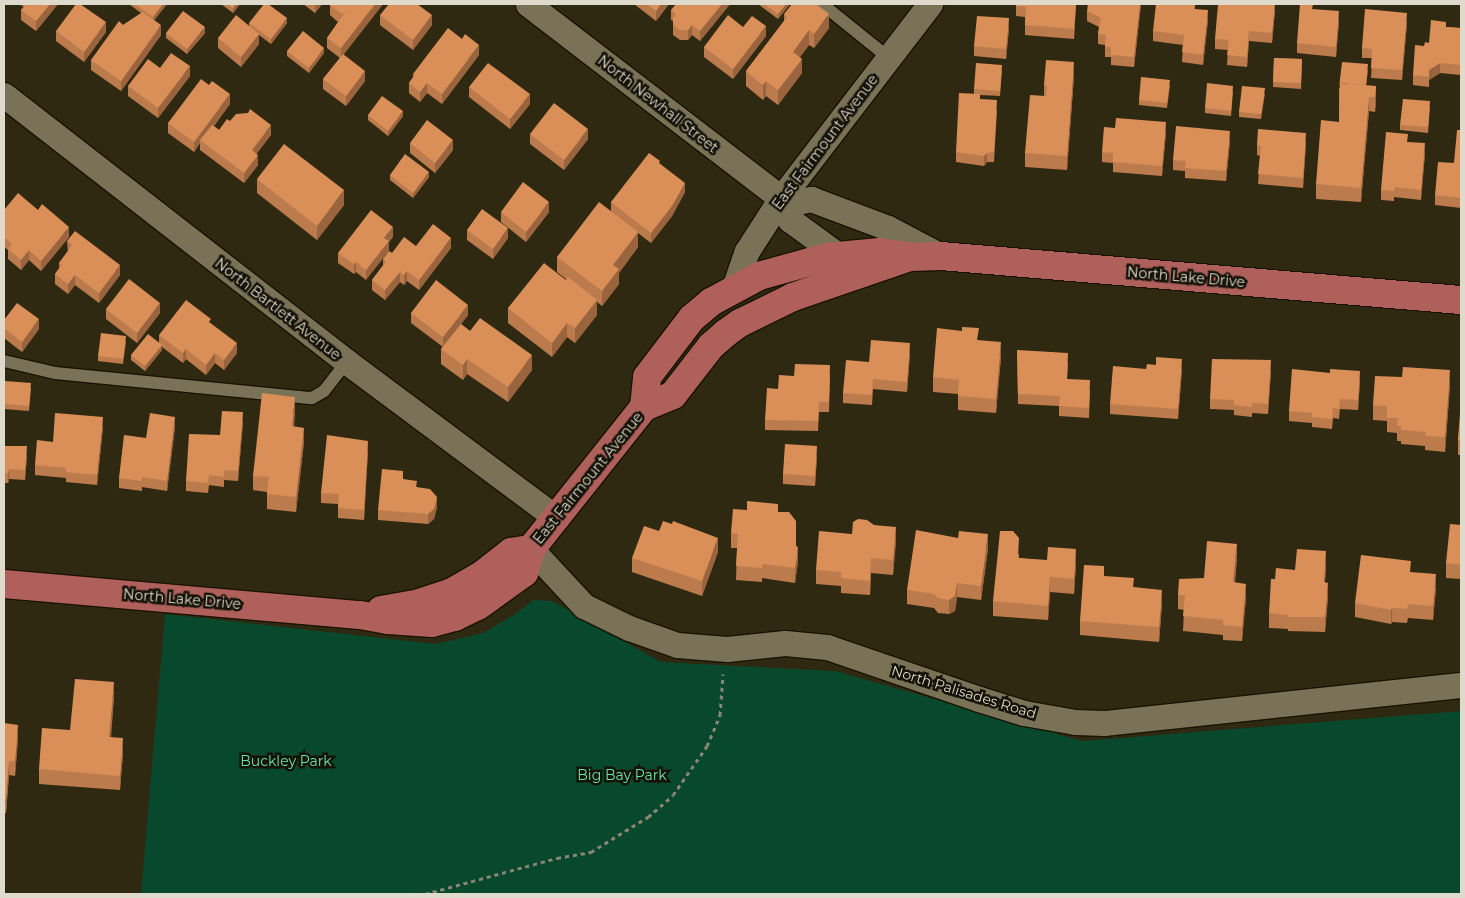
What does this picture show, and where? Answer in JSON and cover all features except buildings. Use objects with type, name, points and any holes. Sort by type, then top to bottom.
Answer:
[{"type":"main road","name":"North Lake Drive","points":[[692,318],[711,302],[759,276],[804,262],[837,256],[880,252],[910,257],[941,256],[1461,300]]},
{"type":"main road","name":"North Lake Drive","points":[[711,346],[740,323],[793,297],[910,257]]},
{"type":"main road","points":[[711,346],[734,288]]},
{"type":"main road","name":"East Fairmount Avenue","points":[[644,407],[647,377],[692,318]]},
{"type":"main road","name":"East Fairmount Avenue","points":[[531,549],[644,407],[673,395],[711,346]]},
{"type":"main road","name":"North Lake Drive","points":[[4,584],[432,623],[455,617],[478,606],[524,574],[531,549]]},
{"type":"street","name":"North Newhall Street","points":[[528,4],[785,201]]},
{"type":"street","name":"East Fairmount Avenue","points":[[734,288],[747,251],[930,4]]},
{"type":"street","name":"North Bartlett Avenue","points":[[4,95],[347,362],[556,518]]},
{"type":"street","points":[[865,272],[837,256],[790,220],[785,201],[811,199],[888,228],[941,256]]},
{"type":"street","name":"North Palisades Road","points":[[531,549],[584,606],[629,628],[677,645],[727,649],[785,643],[827,647],[1024,713],[1075,722],[1104,723],[1461,685]]},
{"type":"lane","points":[[822,4],[889,58]]},
{"type":"lane","points":[[4,362],[55,373],[312,398],[324,391],[347,362]]},
{"type":"path","points":[[425,894],[557,858],[592,852],[648,817],[673,795],[708,746],[720,715],[722,679],[727,649]]},
{"type":"green space","name":"Big Bay Park","points":[[533,600],[552,601],[661,662],[835,671],[1082,741],[1461,711],[1461,894],[141,894],[165,614],[436,644],[483,633],[517,613]]},
{"type":"park label","name":"Buckley Park","points":[[286,761]]}]
